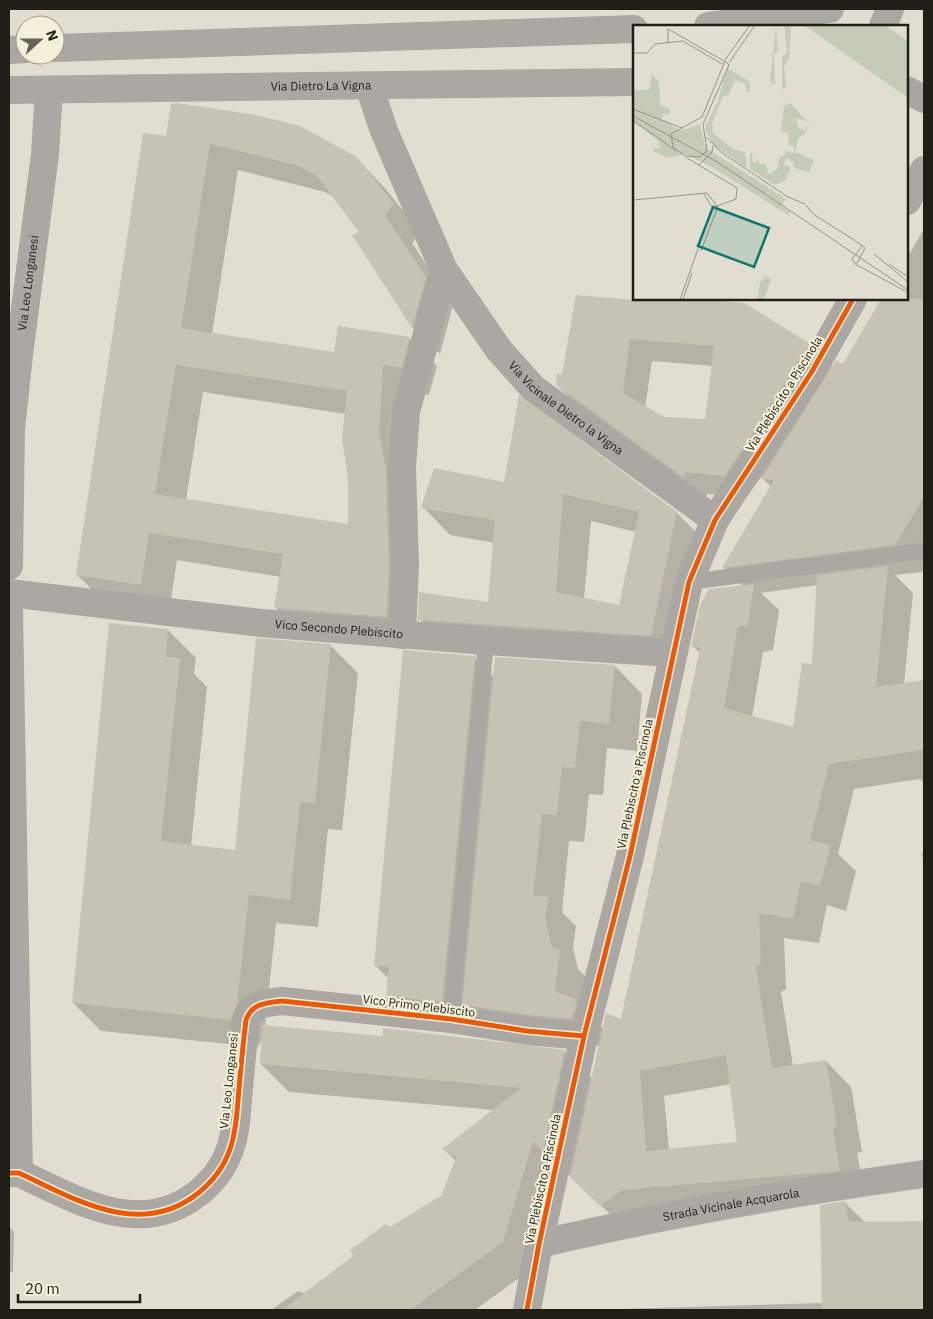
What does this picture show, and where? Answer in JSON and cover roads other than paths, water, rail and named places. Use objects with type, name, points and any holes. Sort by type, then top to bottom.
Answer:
[{"type":"main road","points":[[883,25],[890,9]]},
{"type":"street","points":[[715,25],[830,9]]},
{"type":"street","points":[[65,48],[633,29]]},
{"type":"street","name":"Via Dietro La Vigna","points":[[9,90],[633,82]]},
{"type":"street","name":"Via Vicinale Dietro la Vigna","points":[[369,86],[384,131],[444,270],[499,350],[533,388],[716,520]]},
{"type":"street","name":"Via Leo Longanesi","points":[[9,566],[11,429],[45,154],[49,90]]},
{"type":"street","points":[[908,199],[924,170]]},
{"type":"street","points":[[402,634],[405,566],[402,466],[406,412],[444,270]]},
{"type":"street","name":"Via Plebiscito a Piscinola","points":[[527,1310],[539,1244],[584,1036],[630,856],[672,652],[689,582],[716,520],[812,373],[852,300]]},
{"type":"street","name":"Vico Secondo Plebiscito","points":[[9,593],[261,624],[486,642],[672,652]]},
{"type":"street","name":"Via Leo Longanesi","points":[[9,610],[14,1173],[94,1208],[125,1214],[165,1212],[187,1202],[206,1186],[220,1169],[230,1149],[236,1126],[241,1059],[248,1015],[256,1007],[264,1003],[282,1002]]},
{"type":"street","name":"Vico Primo Plebiscito","points":[[282,1002],[451,1019],[527,1031],[584,1036]]},
{"type":"street","name":"Strada Vicinale Acquarola","points":[[539,1244],[700,1209],[924,1174]]},
{"type":"lane","points":[[689,582],[924,551]]},
{"type":"lane","name":"Vico Primo Plebiscito","points":[[451,1019],[486,642]]}]
